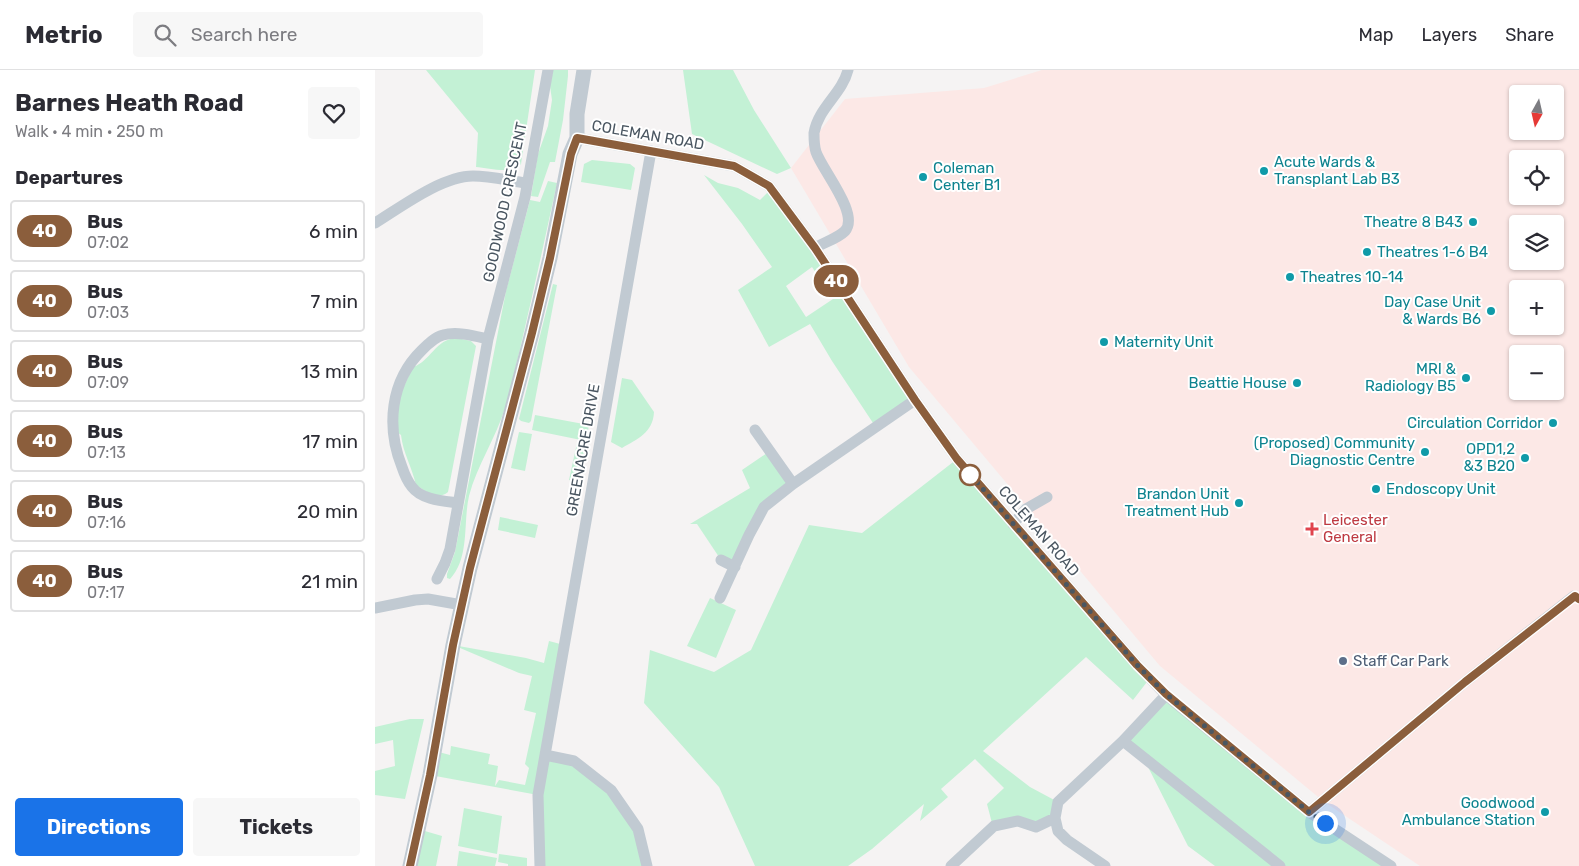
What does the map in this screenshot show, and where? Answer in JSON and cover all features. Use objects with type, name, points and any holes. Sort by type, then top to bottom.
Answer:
[{"type":"street","name":"GOODWOOD CRESCENT","points":[[437,579],[450,549],[488,339],[516,235],[548,70]]},
{"type":"street","points":[[410,866],[430,775],[462,605],[530,343],[550,258],[571,154],[577,138],[577,114],[584,70]]},
{"type":"street","points":[[815,248],[846,230],[848,223],[846,207],[816,153],[814,134],[819,118],[844,83],[848,70]]},
{"type":"street","name":"COLEMAN ROAD","points":[[577,138],[734,166],[769,186],[815,248],[915,400],[957,459],[1137,665],[1166,694],[1309,812],[1391,866]]},
{"type":"street","name":"GREENACRE DRIVE","points":[[540,866],[538,795],[651,151]]},
{"type":"street","points":[[375,223],[439,185],[454,179],[473,176],[527,183]]},
{"type":"street","points":[[458,503],[436,500],[422,495],[412,487],[404,472],[392,434],[394,400],[406,369],[431,342],[443,335],[457,334],[488,339]]},
{"type":"street","points":[[720,598],[749,535],[764,508],[793,484],[915,400]]},
{"type":"street","points":[[755,430],[793,484]]},
{"type":"street","points":[[1013,524],[1026,509],[1047,496]]},
{"type":"street","points":[[721,560],[735,568]]},
{"type":"street","points":[[1309,812],[1465,682],[1575,596]]},
{"type":"street","points":[[375,608],[428,599],[462,605]]},
{"type":"street","points":[[1105,866],[1067,840],[1058,831],[1055,818],[1058,802],[1123,742],[1166,694]]},
{"type":"street","points":[[1123,742],[1280,866]]},
{"type":"street","points":[[545,754],[574,761],[611,790],[638,829],[647,866]]},
{"type":"street","points":[[951,866],[994,826],[1018,821],[1036,827],[1055,818]]},
{"type":"shaded area","name":"Leicester General","points":[[1042,70],[1579,70],[1579,866],[1420,866],[1323,801],[1160,666],[909,367],[791,168],[845,99],[984,88]]},
{"type":"green space","points":[[426,70],[535,70],[521,164],[507,170],[476,167],[478,133]]},
{"type":"green space","points":[[553,70],[568,70],[563,120],[555,162],[550,162],[538,197],[531,196],[538,154],[548,126],[552,100],[550,86]]},
{"type":"green space","points":[[683,70],[733,70],[754,110],[791,168],[777,174],[692,134]]},
{"type":"green space","points":[[592,160],[630,164],[635,168],[631,190],[581,182],[584,164]]},
{"type":"green space","points":[[704,175],[718,183],[738,188],[760,200],[769,191],[915,400],[875,426],[810,324],[769,347],[738,290],[772,267]],"holes":[[[812,267],[833,299],[806,317],[786,286]]]},
{"type":"green space","points":[[548,181],[557,183],[511,386],[497,430],[472,485],[467,506],[465,539],[461,561],[450,579],[447,578],[447,574],[455,552],[506,291],[530,200],[540,202]]},
{"type":"green space","points":[[553,284],[557,285],[531,421],[529,423],[519,419]]},
{"type":"green space","points":[[457,338],[471,341],[476,346],[448,492],[440,496],[416,485],[401,435],[397,432],[397,401],[413,367],[424,360],[443,342]]},
{"type":"green space","points":[[622,378],[632,380],[654,412],[651,425],[647,430],[622,448],[611,442]]},
{"type":"green space","points":[[535,415],[589,425],[586,441],[532,430]]},
{"type":"green space","points":[[519,432],[532,434],[525,471],[511,468]]},
{"type":"green space","points":[[577,443],[585,445],[578,482],[569,480]]},
{"type":"green space","points":[[770,451],[793,484],[764,507],[735,567],[721,560],[697,524],[690,524],[750,488],[742,470]]},
{"type":"green space","points":[[957,459],[1150,678],[1133,700],[1086,657],[983,751],[1030,787],[1058,802],[1055,818],[1036,827],[1020,821],[993,827],[987,804],[1004,788],[975,759],[941,789],[948,797],[920,821],[924,804],[872,849],[848,866],[755,866],[719,787],[644,703],[650,650],[714,672],[751,650],[809,525],[862,533]]},
{"type":"green space","points":[[500,517],[538,525],[535,538],[498,530]]},
{"type":"green space","points":[[710,598],[736,610],[716,658],[687,646]]},
{"type":"green space","points":[[549,641],[564,645],[545,754],[574,761],[611,790],[638,829],[647,866],[540,866],[538,795],[430,775],[435,751],[450,755],[451,746],[490,754],[488,764],[498,766],[495,786],[499,780],[525,785],[529,768],[525,764],[536,713],[524,710],[532,676],[519,673],[453,645],[544,663]]},
{"type":"green space","points":[[1166,695],[1309,812],[1391,866],[1215,866],[1188,846],[1143,757],[1123,742]]},
{"type":"green space","points":[[410,719],[424,719],[405,799],[375,795],[375,771],[395,766],[393,740],[375,744],[375,727]]},
{"type":"green space","points":[[464,808],[502,816],[497,854],[458,846]]},
{"type":"green space","points":[[418,829],[442,836],[436,866],[410,866]]},
{"type":"green space","points":[[459,851],[497,858],[495,866],[457,866]]},
{"type":"green space","points":[[499,854],[527,858],[527,866],[508,866],[508,864],[498,862]]},
{"type":"bus line","name":"40","points":[[410,866],[430,775],[447,688],[453,645],[470,568],[520,381],[550,258],[571,154],[577,138],[734,166],[769,186],[815,248],[915,400],[957,459],[1137,665],[1166,694],[1309,812],[1465,682],[1575,596],[1579,599]]},
{"type":"place","name":"Acute Wards & Transplant Lab B3","points":[[1264,171]]},
{"type":"place","name":"Coleman Center B1","points":[[923,177]]},
{"type":"place","name":"Theatre 8 B43","points":[[1473,222]]},
{"type":"place","name":"Theatres 1-6 B4","points":[[1367,252]]},
{"type":"place","name":"Theatres 10-14","points":[[1290,277]]},
{"type":"place","name":"Day Case Unit & Wards B6","points":[[1491,311]]},
{"type":"place","name":"Maternity Unit","points":[[1104,342]]},
{"type":"place","name":"MRI & Radiology B5","points":[[1466,378]]},
{"type":"place","name":"Beattie House","points":[[1297,383]]},
{"type":"place","name":"Circulation Corridor","points":[[1553,423]]},
{"type":"place","name":"(Proposed) Community Diagnostic Centre","points":[[1425,452]]},
{"type":"place","name":"OPD1,2 &3 B20","points":[[1525,458]]},
{"type":"place","name":"Endoscopy Unit","points":[[1376,489]]},
{"type":"place","name":"Brandon Unit Treatment Hub","points":[[1239,503]]},
{"type":"place","name":"Leicester General","points":[[1312,529]]},
{"type":"place","name":"Staff Car Park","points":[[1343,661]]},
{"type":"place","name":"Goodwood Ambulance Station","points":[[1545,812]]},
{"type":"route","points":[[970,475],[968,472],[1137,665],[1166,694],[1309,812],[1325,823]]}]
